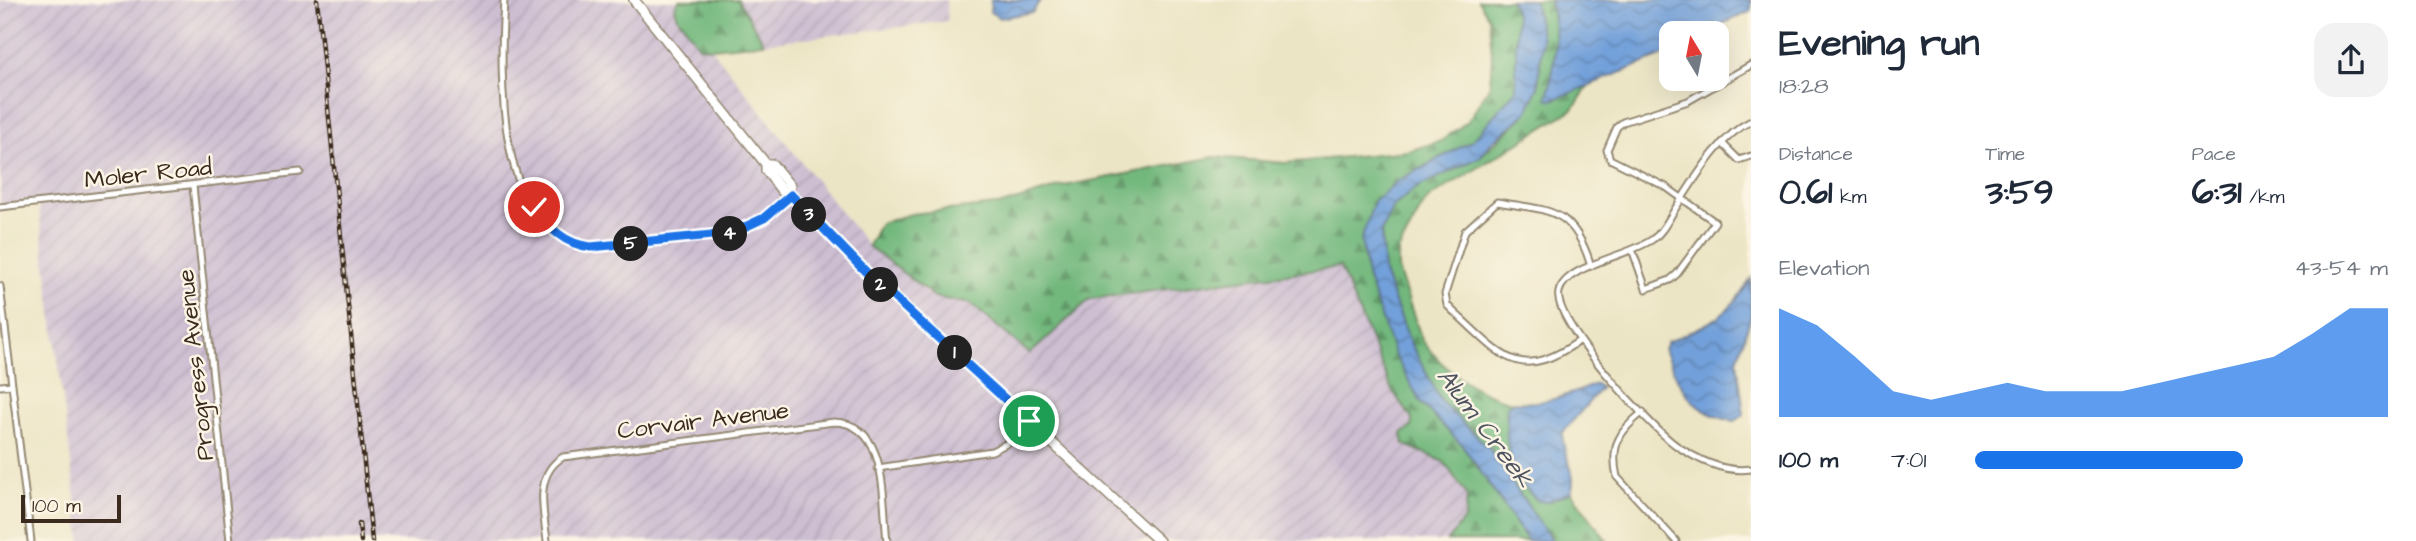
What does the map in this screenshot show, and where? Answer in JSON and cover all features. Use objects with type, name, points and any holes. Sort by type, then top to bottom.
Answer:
[{"type":"main road","points":[[634,0],[766,164],[766,170],[782,191],[789,193],[866,272],[1159,541]]},
{"type":"street","points":[[504,0],[500,73],[513,165],[526,195],[557,234],[577,245],[591,247],[732,233],[764,218],[789,193]]},
{"type":"street","points":[[1633,252],[1646,289],[1677,274],[1715,222],[1683,198],[1610,159],[1606,150],[1617,127],[1623,122],[1688,101],[1751,65]]},
{"type":"street","points":[[1751,121],[1722,143],[1660,232],[1633,252],[1591,266],[1565,279],[1558,299],[1560,308],[1579,341],[1643,412],[1679,447],[1723,469],[1751,469]]},
{"type":"street","points":[[1722,143],[1740,160],[1751,156]]},
{"type":"street","name":"Moler Road","points":[[0,207],[300,172]]},
{"type":"street","name":"Progress Avenue","points":[[193,186],[230,541]]},
{"type":"street","points":[[1579,341],[1546,361],[1530,363],[1513,359],[1492,345],[1447,305],[1445,291],[1465,231],[1497,202],[1557,213],[1578,233],[1591,266]]},
{"type":"street","points":[[0,286],[32,541]]},
{"type":"street","points":[[0,386],[12,385]]},
{"type":"street","points":[[1643,412],[1626,425],[1616,440],[1617,477],[1676,541]]},
{"type":"street","name":"Corvair Avenue","points":[[547,541],[542,487],[547,472],[554,463],[573,454],[834,422],[859,428],[870,438],[878,468]]},
{"type":"street","points":[[887,541],[878,468],[992,451],[1014,438],[1031,422]]},
{"type":"shaded area","points":[[0,0],[679,0],[675,6],[700,46],[712,49],[868,246],[935,297],[971,304],[1030,354],[1090,299],[1340,267],[1392,390],[1412,419],[1412,427],[1404,444],[1444,462],[1467,495],[1465,519],[1447,541],[81,541],[38,202],[0,206]]},
{"type":"shaded area","points":[[738,0],[946,0],[948,21],[764,43]]},
{"type":"green space","points":[[679,0],[738,0],[764,43],[700,47],[677,16],[675,6]]},
{"type":"green space","points":[[1478,0],[1511,0],[1516,14],[1516,90],[1472,141],[1397,181],[1361,240],[1421,403],[1463,446],[1528,541],[1447,541],[1465,518],[1467,495],[1444,462],[1404,444],[1402,434],[1412,427],[1412,419],[1392,390],[1340,267],[1090,299],[1030,354],[971,304],[935,297],[868,246],[880,223],[911,214],[1005,204],[1059,187],[1214,157],[1286,163],[1408,151],[1441,141],[1468,121],[1490,85],[1492,56],[1489,18]]},
{"type":"green space","points":[[1534,0],[1550,0],[1555,37],[1548,97],[1553,99],[1589,85],[1573,109],[1429,198],[1398,251],[1398,269],[1422,340],[1430,351],[1450,371],[1474,387],[1512,402],[1507,407],[1560,497],[1571,492],[1607,541],[1552,541],[1488,447],[1442,403],[1410,342],[1384,273],[1381,232],[1392,208],[1414,189],[1480,157],[1527,113],[1538,86],[1542,39]]},
{"type":"water","points":[[991,0],[1040,0],[1033,12],[1000,18],[990,12]]},
{"type":"water","points":[[1511,0],[1534,0],[1542,39],[1538,86],[1527,113],[1492,142],[1480,157],[1414,189],[1392,208],[1381,232],[1384,273],[1410,342],[1442,403],[1488,447],[1552,541],[1528,541],[1463,446],[1421,403],[1394,354],[1367,276],[1361,240],[1374,202],[1397,181],[1472,141],[1516,90],[1516,14]]},
{"type":"water","points":[[1550,0],[1751,0],[1751,11],[1729,21],[1659,21],[1659,57],[1553,100],[1547,98],[1553,72],[1554,26]]},
{"type":"water","points":[[1751,279],[1751,316],[1737,361],[1744,415],[1735,421],[1708,412],[1689,397],[1664,350],[1667,342],[1705,325],[1725,312]]},
{"type":"water","points":[[1596,384],[1601,388],[1563,432],[1564,447],[1573,477],[1571,492],[1546,502],[1538,501],[1520,480],[1510,458],[1507,407],[1512,402],[1555,399]]},
{"type":"railway","points":[[317,0],[372,541]]},
{"type":"railway","points":[[359,524],[361,541]]},
{"type":"route","points":[[534,207],[557,234],[577,245],[591,247],[732,233],[746,229],[764,218],[791,195],[866,272],[1029,421]]},
{"type":"water label","name":"Alum Creek","points":[[1486,427]]}]
